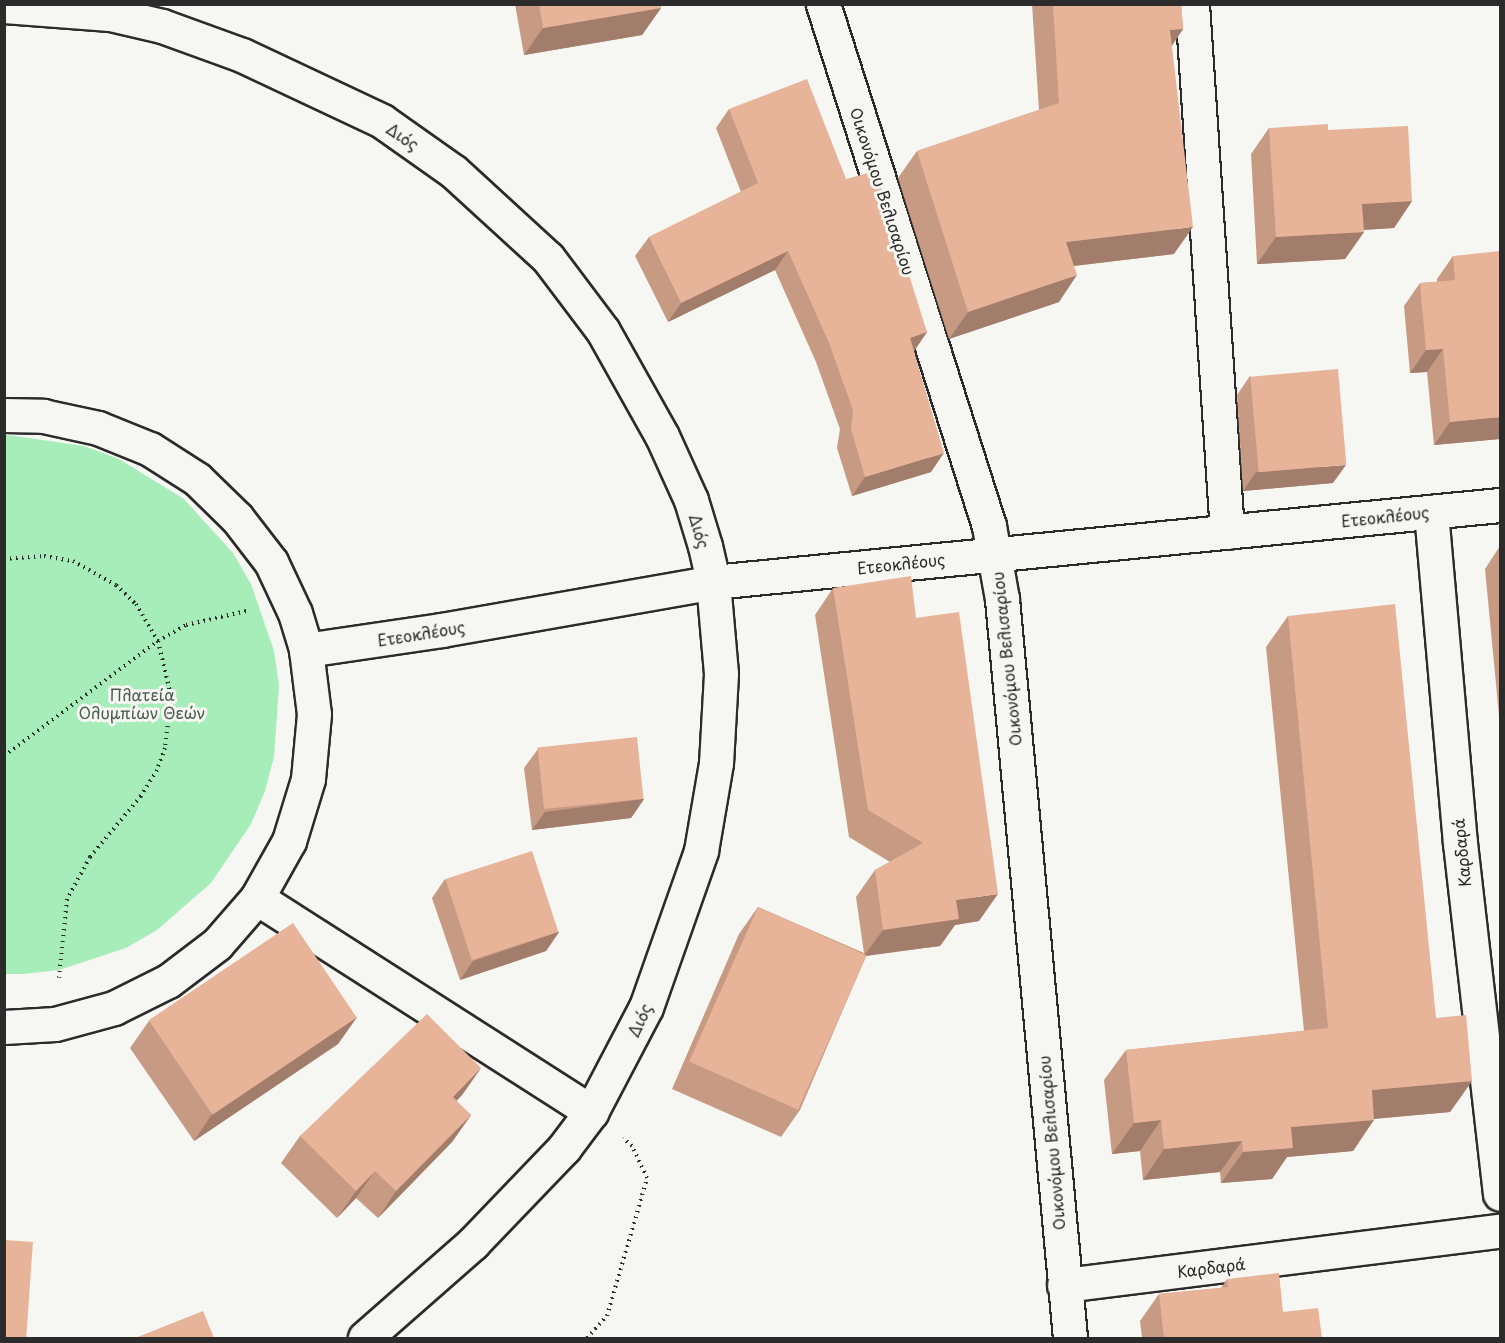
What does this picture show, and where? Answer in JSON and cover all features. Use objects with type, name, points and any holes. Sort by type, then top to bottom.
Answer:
[{"type":"street","name":"Οικονόμου Βελισαρίου","points":[[823,4],[972,466],[994,554],[1070,1338]]},
{"type":"street","points":[[1192,4],[1227,532]]},
{"type":"street","name":"Διός","points":[[4,6],[110,14],[162,26],[242,55],[382,121],[453,171],[548,258],[603,331],[662,436],[691,500],[713,582],[720,718],[703,841],[646,1007],[591,1112],[508,1210],[365,1338]]},
{"type":"street","points":[[4,415],[43,416],[98,428],[150,449],[197,479],[237,518],[270,562],[295,613],[306,650],[315,714],[308,779],[289,841],[257,898],[217,944],[168,981],[114,1008],[55,1024],[4,1027]]},
{"type":"street","name":"Ετεοκλέους","points":[[306,650],[442,630],[713,582],[1500,505]]},
{"type":"street","name":"Καρδαρά","points":[[1431,512],[1460,843],[1500,1194]]},
{"type":"street","points":[[257,898],[591,1112]]},
{"type":"street","name":"Καρδαρά","points":[[1064,1285],[1500,1231]]},
{"type":"path","points":[[4,559],[44,556],[72,561],[99,574],[136,604],[158,641],[171,696],[165,748],[141,796],[90,856],[67,899],[55,1024]]},
{"type":"path","points":[[4,756],[158,641],[186,625],[222,615],[250,611],[295,613]]},
{"type":"path","points":[[587,1338],[607,1316],[647,1178],[632,1146],[591,1112]]},
{"type":"green space","name":"Πλατεία Ολυμπίων Θεών","points":[[4,436],[84,446],[119,459],[184,499],[233,553],[251,584],[274,651],[279,686],[274,757],[265,791],[251,824],[211,883],[157,930],[126,948],[59,970],[23,974],[4,974]]},
{"type":"building","points":[[539,4],[660,4],[661,8],[543,28]]},
{"type":"building","points":[[1053,4],[1181,4],[1183,29],[1170,30],[1193,227],[1066,242],[1077,275],[968,312],[917,151],[1059,103]]},
{"type":"building","points":[[807,79],[846,179],[876,171],[927,332],[910,338],[944,453],[865,477],[851,429],[853,410],[829,343],[788,251],[681,303],[649,237],[758,183],[729,109]]},
{"type":"building","points":[[1328,124],[1328,130],[1408,126],[1412,201],[1362,204],[1364,232],[1276,237],[1269,128]]},
{"type":"building","points":[[1500,251],[1500,417],[1450,422],[1443,349],[1426,350],[1420,283],[1455,280],[1453,256]]},
{"type":"building","points":[[1338,369],[1346,465],[1259,472],[1250,377]]},
{"type":"building","points":[[911,576],[916,618],[959,612],[998,894],[956,900],[959,919],[883,930],[875,870],[923,843],[868,810],[833,588]]},
{"type":"building","points":[[1395,604],[1436,1018],[1466,1015],[1472,1081],[1372,1090],[1374,1120],[1291,1127],[1293,1148],[1243,1152],[1242,1141],[1164,1149],[1161,1120],[1134,1123],[1126,1050],[1328,1028],[1288,616]]},
{"type":"building","points":[[637,737],[643,799],[544,809],[538,747]]},
{"type":"building","points":[[532,851],[558,932],[472,960],[445,879]]},
{"type":"building","points":[[758,907],[867,955],[798,1110],[689,1061]]},
{"type":"building","points":[[293,923],[357,1018],[212,1115],[149,1020]]},
{"type":"building","points":[[427,1014],[481,1068],[453,1097],[471,1115],[396,1191],[375,1171],[356,1191],[300,1136]]},
{"type":"building","points":[[4,1240],[33,1242],[26,1338],[4,1338]]},
{"type":"building","points":[[1279,1273],[1283,1312],[1318,1308],[1322,1338],[1164,1338],[1159,1294],[1228,1287],[1227,1279]]},
{"type":"building","points":[[203,1311],[214,1338],[135,1338]]}]
